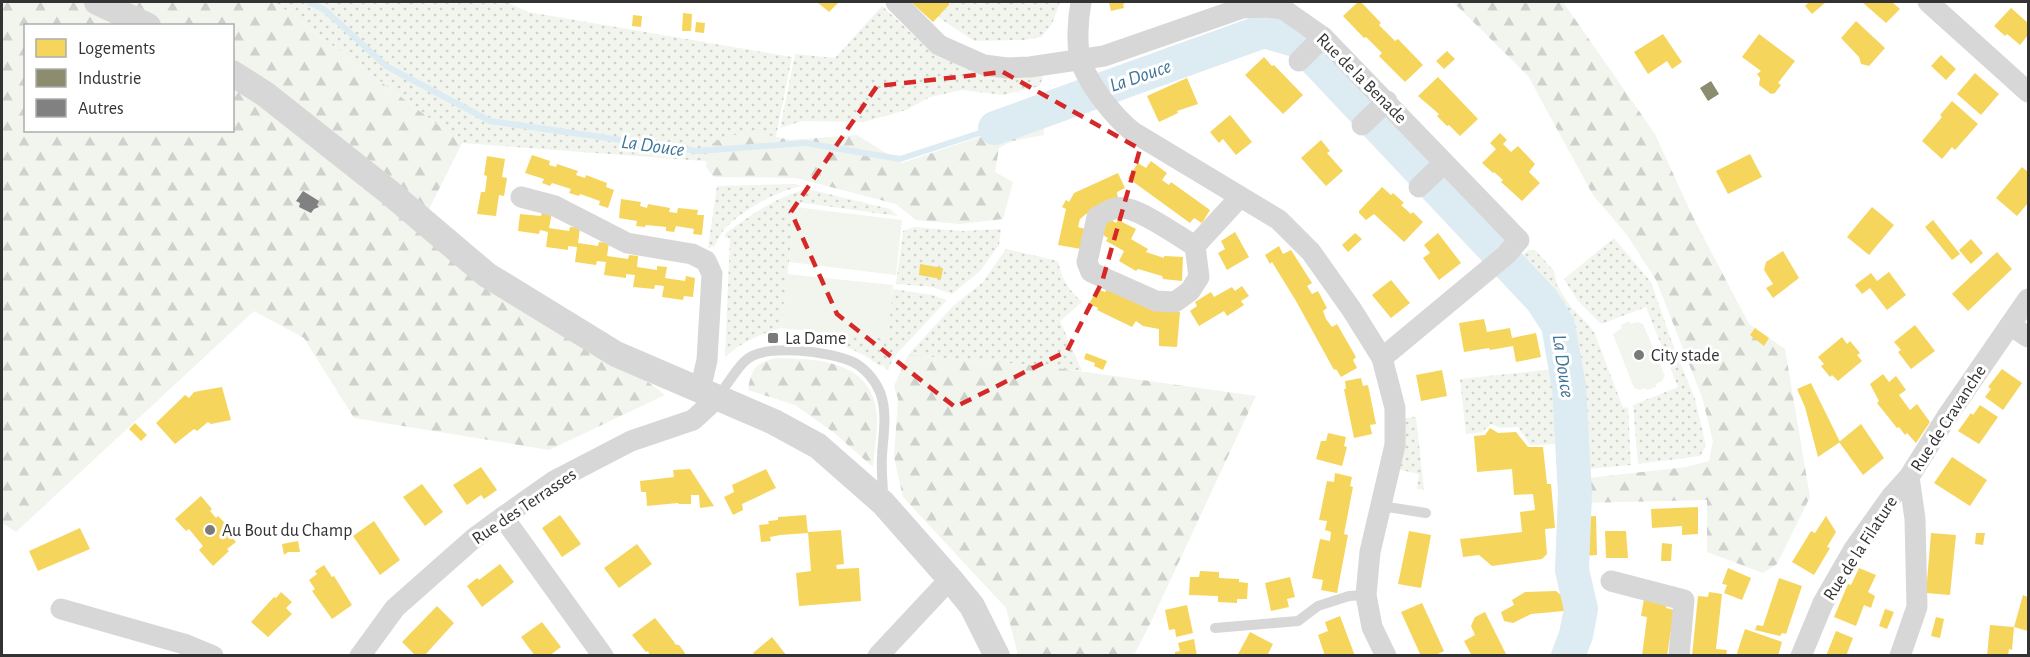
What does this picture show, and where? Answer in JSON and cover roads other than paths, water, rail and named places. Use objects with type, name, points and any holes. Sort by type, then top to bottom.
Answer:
[{"type":"street","points":[[97,2],[144,24]]},
{"type":"street","name":"Rue de la Benade","points":[[896,2],[939,45],[984,65],[1018,68],[1104,56],[1242,8],[1265,4],[1283,9],[1319,41],[1375,112],[1431,175],[1520,240],[1501,259],[1382,358]]},
{"type":"street","points":[[1081,2],[1078,20],[1081,61],[1097,91],[1121,123],[1279,220],[1311,252],[1382,358],[1395,408],[1395,445],[1370,552],[1366,595],[1372,627],[1386,656]]},
{"type":"street","points":[[1928,2],[2028,92]]},
{"type":"street","points":[[1299,61],[1319,41]]},
{"type":"street","points":[[234,74],[265,94],[389,192],[488,275],[616,354],[774,422],[818,446],[883,503],[950,579],[972,606],[997,656]]},
{"type":"street","points":[[520,197],[555,206],[627,243],[692,254],[706,261],[712,274],[707,360],[708,394]]},
{"type":"street","points":[[1195,246],[1144,216],[1124,208],[1110,209],[1097,216],[1087,262],[1091,272],[1156,301],[1175,302],[1190,291],[1199,277],[1195,246],[1240,197]]},
{"type":"street","name":"Rue de Cravanche","points":[[1899,656],[1917,607],[1915,519],[1909,477],[1946,418],[2028,299]]},
{"type":"street","points":[[2010,325],[2028,337]]},
{"type":"street","name":"Rue des Terrasses","points":[[360,656],[395,608],[473,539],[554,481],[631,441],[693,420],[708,394]]},
{"type":"street","name":"Rue de la Filature","points":[[1801,656],[1823,603],[1854,549],[1891,497],[1909,477]]},
{"type":"street","points":[[503,517],[603,656]]},
{"type":"street","points":[[878,656],[950,579]]},
{"type":"street","points":[[1611,581],[1684,600],[1679,656]]},
{"type":"street","points":[[61,609],[184,644],[213,656]]},
{"type":"lane","points":[[708,394],[745,360],[757,354],[777,350],[818,353],[853,362],[870,375],[881,394],[884,412],[883,503]]},
{"type":"lane","points":[[1381,506],[1426,513]]},
{"type":"lane","points":[[1215,628],[1298,621],[1318,606],[1348,596],[1366,595]]},
{"type":"waterway","name":"La Douce","points":[[309,2],[325,10],[386,66],[490,121],[698,151],[805,143],[900,159],[995,128]]},
{"type":"waterway","name":"La Douce","points":[[995,128],[1264,31],[1298,41],[1542,300],[1558,325],[1569,387],[1575,494],[1572,570],[1581,609],[1576,635],[1568,656]]},
{"type":"place","name":"La Dame","points":[[773,338]]},
{"type":"place","name":"City stade","points":[[1639,355]]},
{"type":"place","name":"Au Bout du Champ","points":[[210,530]]}]
